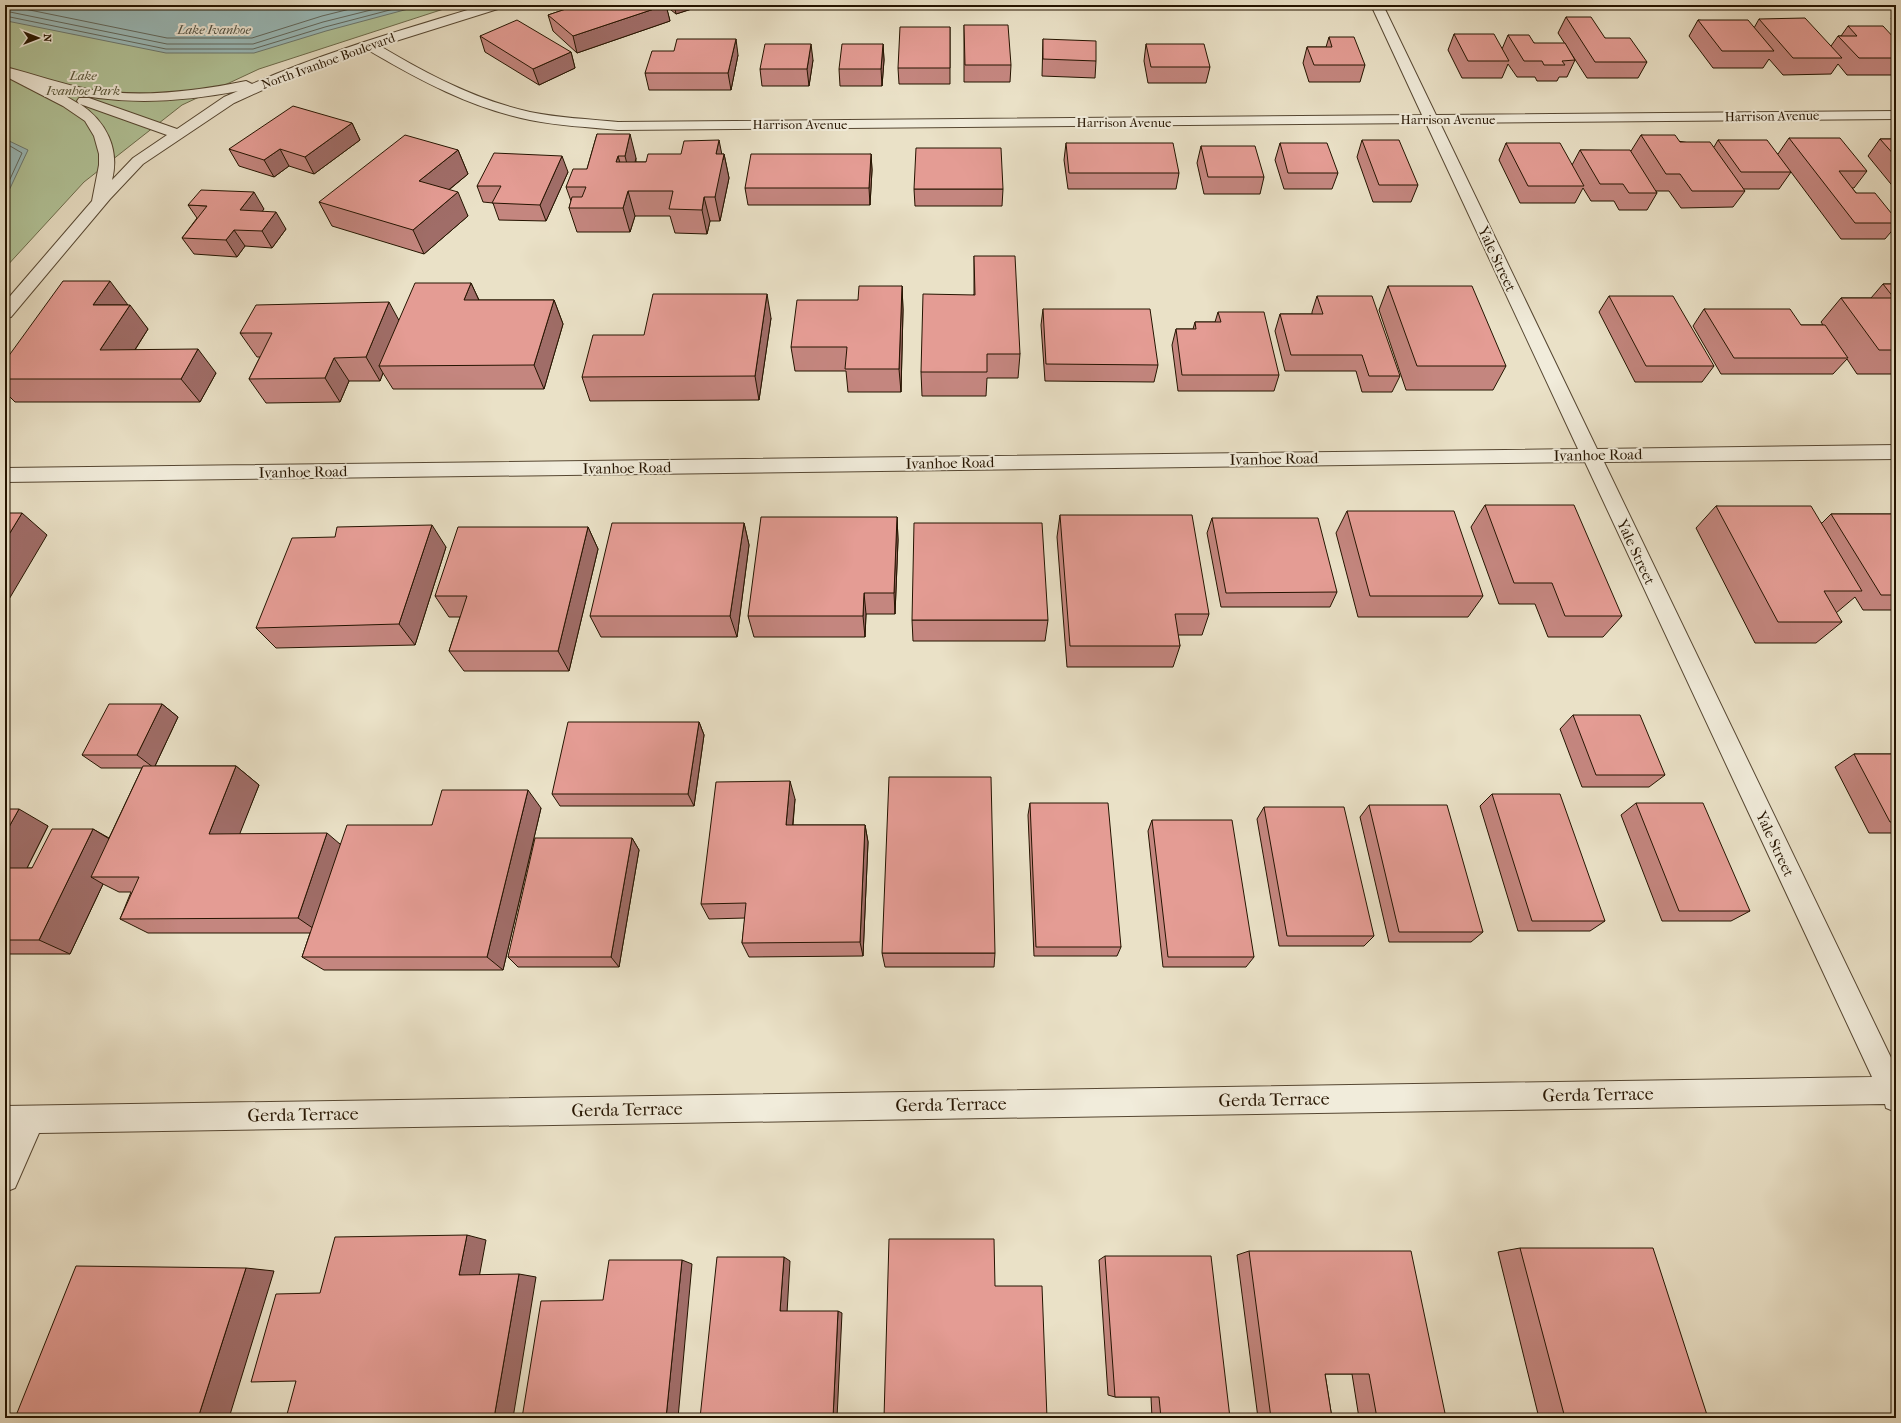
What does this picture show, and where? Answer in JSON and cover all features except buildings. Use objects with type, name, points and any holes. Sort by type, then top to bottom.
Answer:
[{"type":"street","name":"North Ivanhoe Boulevard","points":[[5,313],[98,203],[138,161],[229,100],[284,75],[369,45],[497,5]]},
{"type":"street","name":"Yale Street","points":[[1377,5],[1895,1093]]},
{"type":"street","name":"Harrison Avenue","points":[[369,45],[423,77],[470,99],[530,116],[618,126],[1896,115]]},
{"type":"street","points":[[5,69],[77,92],[113,96],[188,94],[231,88],[284,75]]},
{"type":"street","points":[[5,69],[78,109],[96,125],[104,143],[106,171],[100,190],[98,203]]},
{"type":"street","points":[[23,75],[89,103],[178,134]]},
{"type":"street","name":"Ivanhoe Road","points":[[5,475],[1896,452]]},
{"type":"street","name":"Gerda Terrace","points":[[18,1120],[1895,1093]]},
{"type":"street","points":[[5,1178],[18,1120]]},
{"type":"green space","name":"Lake Ivanhoe Park","points":[[5,5],[456,5],[259,69],[182,105],[84,182],[5,268]]},
{"type":"water","name":"Lake Ivanhoe","points":[[5,5],[423,5],[326,31],[254,53],[166,53],[7,21],[5,20]]},
{"type":"water","points":[[5,139],[28,150],[5,199]]}]
